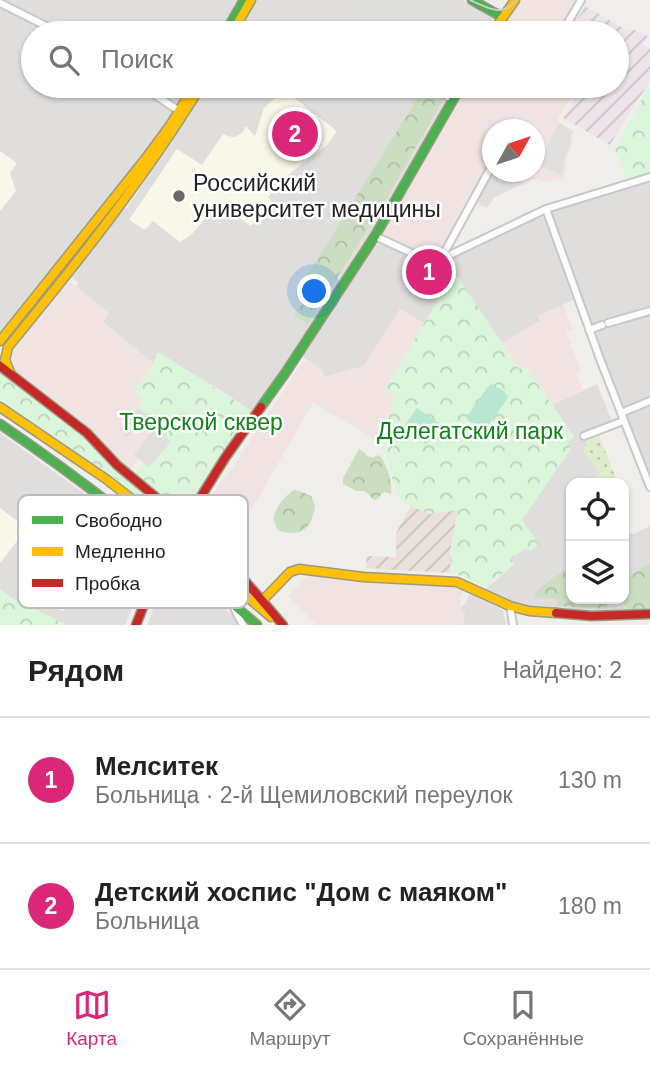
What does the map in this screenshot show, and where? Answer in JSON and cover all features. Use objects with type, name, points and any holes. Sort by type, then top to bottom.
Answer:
[{"type":"main road","points":[[232,21],[244,0]]},
{"type":"main road","points":[[239,21],[251,0]]},
{"type":"main road","points":[[472,0],[502,17]]},
{"type":"main road","points":[[500,21],[515,0]]},
{"type":"main road","points":[[0,341],[146,158],[187,98]]},
{"type":"main road","points":[[14,376],[5,361],[8,347],[122,205],[194,98]]},
{"type":"main road","points":[[203,495],[375,236],[453,100]]},
{"type":"main road","points":[[0,366],[87,433],[117,465],[154,495]]},
{"type":"main road","points":[[0,407],[126,495]]},
{"type":"main road","points":[[0,424],[99,495]]},
{"type":"main road","points":[[263,600],[290,572],[299,569],[363,577],[451,582],[468,586],[510,606],[592,620],[650,614]]},
{"type":"main road","points":[[248,583],[281,625]]},
{"type":"main road","points":[[248,597],[281,625]]},
{"type":"main road","points":[[135,625],[142,608]]},
{"type":"main road","points":[[237,608],[257,625]]},
{"type":"street","points":[[569,21],[581,0]]},
{"type":"street","points":[[2,4],[36,21]]},
{"type":"street","points":[[160,98],[179,111]]},
{"type":"street","points":[[375,236],[434,263],[547,211],[650,177]]},
{"type":"street","points":[[442,259],[483,182]]},
{"type":"street","points":[[114,199],[122,198],[122,205]]},
{"type":"street","points":[[547,211],[589,330],[650,487]]},
{"type":"street","points":[[42,287],[43,295],[51,294]]},
{"type":"street","points":[[589,330],[650,311]]},
{"type":"street","points":[[0,353],[8,347]]},
{"type":"street","points":[[621,413],[650,401]]},
{"type":"street","points":[[584,436],[624,421]]},
{"type":"street","points":[[510,606],[513,625]]},
{"type":"street","points":[[233,608],[243,625]]},
{"type":"shaded area","points":[[0,0],[240,0],[228,21],[21,21],[21,98],[184,98],[169,122],[117,190],[27,298],[0,335]]},
{"type":"shaded area","points":[[447,0],[435,21],[371,21],[377,10],[364,2]]},
{"type":"shaded area","points":[[463,0],[493,20],[242,21],[253,2]]},
{"type":"shaded area","points":[[521,0],[578,0],[566,21],[507,21]]},
{"type":"shaded area","points":[[585,6],[611,21],[576,21]]},
{"type":"shaded area","points":[[632,29],[648,36],[643,44],[650,49],[650,81],[610,145],[563,118],[575,98],[629,98],[629,31]]},
{"type":"shaded area","points":[[198,98],[448,98],[374,228],[261,404],[251,415],[250,410],[217,388],[157,353],[154,364],[103,322],[109,313],[76,287],[79,283],[71,276],[127,208]]},
{"type":"shaded area","points":[[275,98],[294,98],[337,131],[327,145],[289,174],[268,197],[274,204],[250,226],[219,202],[192,234],[180,242],[153,221],[145,230],[129,220],[177,149],[202,165],[223,134],[235,137],[242,133],[246,126],[255,136],[264,108]]},
{"type":"shaded area","points":[[461,98],[571,98],[557,121],[574,132],[564,178],[545,182],[545,119],[482,119],[482,182],[528,182],[494,198],[488,207],[475,203],[449,250],[429,259],[383,237],[382,234]]},
{"type":"shaded area","points":[[559,123],[573,131],[562,176],[545,168],[545,150]]},
{"type":"shaded area","points":[[0,151],[17,163],[10,173],[16,191],[0,211]]},
{"type":"shaded area","points":[[650,180],[650,478],[620,404],[551,211]]},
{"type":"shaded area","points":[[486,182],[522,184],[494,197],[488,207],[476,201]]},
{"type":"shaded area","points":[[539,215],[545,218],[573,300],[539,316],[540,321],[502,343],[445,260]]},
{"type":"shaded area","points":[[381,242],[435,271],[445,289],[425,324],[400,309],[364,366],[325,377],[321,369],[301,356],[375,245]]},
{"type":"shaded area","points":[[68,283],[109,313],[103,322],[154,364],[144,400],[138,407],[162,426],[149,467],[139,459],[131,468],[127,467],[93,432],[8,364],[9,351]]},
{"type":"shaded area","points":[[563,305],[573,329],[566,332],[581,370],[576,373],[583,390],[552,405],[525,366],[520,369],[502,343],[540,321],[538,316]]},
{"type":"shaded area","points":[[400,309],[425,324],[385,390],[395,396],[382,445],[313,403],[248,515],[248,495],[212,495],[303,361],[307,360],[321,369],[325,377],[364,366]]},
{"type":"shaded area","points":[[597,384],[614,426],[585,438],[587,441],[583,451],[601,473],[596,478],[566,478],[566,604],[629,604],[629,533],[633,534],[650,526],[650,612],[597,613],[523,607],[485,590],[514,564],[510,559],[526,548],[521,520],[571,449],[567,442],[574,436],[552,405]]},
{"type":"shaded area","points":[[138,408],[162,426],[170,443],[149,467],[134,455],[151,432],[138,424],[128,437],[120,430]]},
{"type":"shaded area","points":[[0,433],[86,495],[18,495],[18,602],[0,589]]},
{"type":"shaded area","points":[[411,506],[431,514],[458,510],[449,557],[450,573],[366,568],[367,556],[396,557],[396,533]]},
{"type":"shaded area","points":[[0,508],[18,521],[18,540],[0,563]]},
{"type":"shaded area","points":[[309,575],[349,582],[451,587],[462,590],[459,598],[460,608],[465,614],[463,625],[317,625],[288,596]]},
{"type":"shaded area","points":[[470,594],[503,610],[506,625],[463,625],[465,614],[460,608]]},
{"type":"shaded area","points":[[32,608],[132,608],[125,625],[63,623]]},
{"type":"shaded area","points":[[154,608],[224,608],[241,625],[147,625]]},
{"type":"green space","points":[[648,88],[650,172],[627,180],[615,149]]},
{"type":"green space","points":[[418,98],[444,98],[381,208],[308,324],[294,315],[303,301],[295,295]]},
{"type":"green space","name":"Делегатский парк","points":[[458,277],[519,369],[525,366],[574,437],[567,442],[571,448],[522,520],[539,544],[531,551],[525,548],[511,559],[514,564],[486,587],[450,573],[449,558],[458,510],[431,514],[398,497],[382,445],[395,396],[385,390],[446,286]]},
{"type":"green space","name":"Тверской сквер","points":[[157,353],[160,353],[252,414],[222,453],[195,495],[163,495],[136,473],[143,462],[149,466],[162,426],[138,408],[143,400],[133,391],[154,364]]},
{"type":"green space","points":[[0,372],[84,437],[113,467],[147,495],[137,495],[0,400]]},
{"type":"green space","points":[[491,384],[508,396],[488,426],[482,429],[469,421],[468,415]]},
{"type":"green space","points":[[417,408],[440,424],[426,444],[403,428]]},
{"type":"green space","points":[[599,436],[616,478],[596,478],[601,473],[583,451],[587,441]]},
{"type":"green space","points":[[359,449],[370,457],[379,455],[385,463],[391,494],[382,493],[374,500],[365,491],[356,491],[343,484],[343,478]]},
{"type":"green space","points":[[294,490],[311,496],[315,507],[306,528],[288,533],[278,530],[274,520],[278,506]]},
{"type":"green space","points":[[650,563],[650,609],[627,610],[624,604],[629,604],[629,577]]},
{"type":"green space","points":[[566,569],[566,604],[606,604],[608,609],[557,606],[557,599],[534,597],[539,588]]},
{"type":"green space","points":[[0,589],[18,602],[18,608],[32,608],[70,625],[0,625]]},
{"type":"tram line","points":[[470,0],[494,10],[505,9],[516,0]]},
{"type":"traffic: fast","points":[[232,21],[244,0]]},
{"type":"traffic: fast","points":[[472,0],[502,17]]},
{"type":"traffic: fast","points":[[261,407],[375,236],[454,98]]},
{"type":"traffic: fast","points":[[0,424],[99,495]]},
{"type":"traffic: fast","points":[[237,608],[257,625]]},
{"type":"traffic: slow","points":[[239,21],[251,0]]},
{"type":"traffic: slow","points":[[500,21],[515,0]]},
{"type":"traffic: slow","points":[[0,341],[146,158],[187,98]]},
{"type":"traffic: slow","points":[[10,372],[5,360],[8,347],[109,220],[193,98]]},
{"type":"traffic: slow","points":[[0,407],[127,495]]},
{"type":"traffic: slow","points":[[263,600],[290,572],[299,569],[363,577],[457,582],[510,606],[556,613]]},
{"type":"traffic: slow","points":[[248,597],[271,617]]},
{"type":"traffic: jam","points":[[0,366],[87,433],[117,465],[153,495]]},
{"type":"traffic: jam","points":[[202,495],[261,407]]},
{"type":"traffic: jam","points":[[248,584],[283,625]]},
{"type":"traffic: jam","points":[[136,625],[143,608]]},
{"type":"traffic: jam","points":[[556,613],[592,616],[650,614]]},
{"type":"place","name":"Детский хоспис \"Дом с маяком\"","points":[[295,134]]},
{"type":"place","name":"Российский университет медицины","points":[[179,196]]},
{"type":"place","name":"Мелситек","points":[[429,272]]}]
